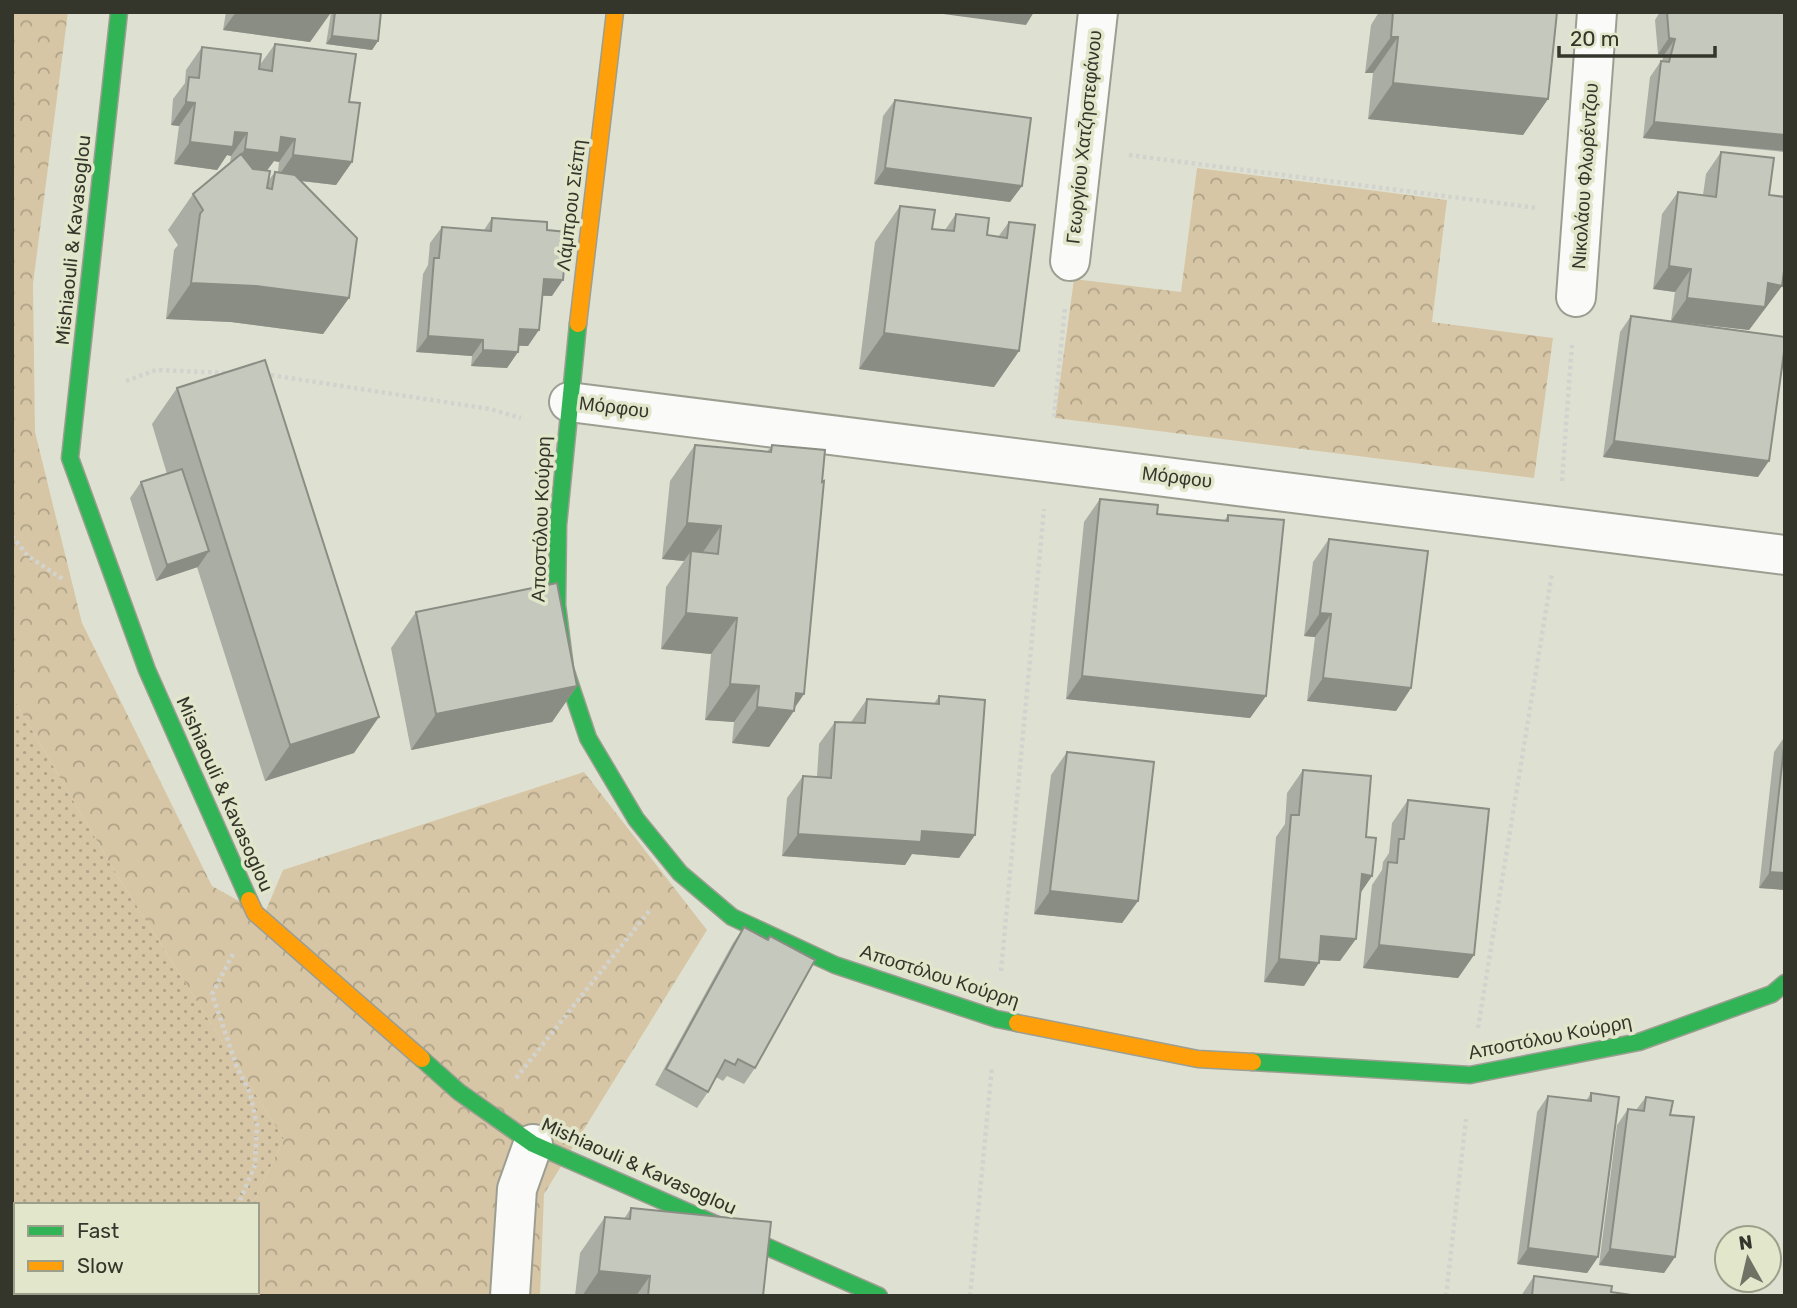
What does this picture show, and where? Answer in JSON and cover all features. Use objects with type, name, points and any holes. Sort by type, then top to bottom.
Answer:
[{"type":"street","name":"Mishiaouli & Kavasoglou","points":[[119,12],[70,458],[147,670],[255,913],[459,1092],[533,1144],[879,1296]]},
{"type":"street","name":"Λάμπρου Σιέπη","points":[[568,416],[615,12]]},
{"type":"street","name":"Γεωργίου Χατζηστεφάνου","points":[[1070,261],[1098,12]]},
{"type":"street","name":"Νικολάου Φλωρέντζου","points":[[1576,297],[1597,12]]},
{"type":"street","name":"Μόρφου","points":[[568,416],[1049,461],[1785,555]]},
{"type":"street","name":"Αποστόλου Κούρρη","points":[[568,416],[558,525],[558,592],[565,670],[588,738],[636,819],[680,873],[732,917],[835,965],[997,1019],[1198,1059],[1471,1075],[1639,1042],[1772,994],[1785,983]]},
{"type":"street","points":[[510,1296],[517,1189],[533,1144]]},
{"type":"path","points":[[1083,149],[1582,214]]},
{"type":"path","points":[[970,1296],[1070,261]]},
{"type":"path","points":[[1446,1296],[1471,1075],[1559,527],[1576,297]]},
{"type":"path","points":[[76,400],[156,370],[232,373]]},
{"type":"path","points":[[258,374],[490,409],[568,416]]},
{"type":"path","points":[[489,1111],[680,873]]},
{"type":"path","points":[[239,1203],[255,1165],[257,1125],[250,1093],[237,1067],[212,994],[255,913]]},
{"type":"green space","points":[[12,12],[68,12],[33,284],[35,432],[82,623],[212,886],[264,915],[283,870],[584,772],[707,930],[544,1194],[540,1296],[206,1296],[259,1294],[259,1203],[253,1203],[284,1139],[117,875],[12,696]]},
{"type":"green space","points":[[1197,168],[1447,200],[1432,322],[1553,338],[1534,478],[1055,418],[1074,279],[1181,292]]},
{"type":"green space","points":[[12,696],[117,875],[284,1139],[253,1203],[14,1203],[14,1294],[207,1294],[206,1296],[12,1296]]},
{"type":"building","points":[[335,12],[381,12],[378,41],[332,36]]},
{"type":"building","points":[[1393,12],[1557,12],[1548,99],[1393,83],[1398,37],[1391,37]]},
{"type":"building","points":[[1667,12],[1785,12],[1785,135],[1654,122],[1661,61],[1669,62],[1675,39],[1669,38]]},
{"type":"building","points":[[275,44],[356,54],[349,102],[360,103],[352,162],[293,155],[295,139],[281,137],[279,153],[245,149],[247,133],[235,132],[233,147],[190,142],[195,103],[186,102],[189,77],[199,78],[202,47],[261,54],[259,69],[272,71]]},
{"type":"building","points":[[895,100],[1031,118],[1022,186],[885,168]]},
{"type":"building","points":[[1721,152],[1774,158],[1769,195],[1785,197],[1785,264],[1782,286],[1768,283],[1765,307],[1687,298],[1691,269],[1669,266],[1678,192],[1716,197]]},
{"type":"building","points":[[241,154],[253,169],[270,171],[267,188],[272,189],[275,172],[295,175],[357,238],[349,298],[256,286],[191,283],[200,214],[203,210],[193,194]]},
{"type":"building","points":[[900,206],[935,210],[932,229],[954,231],[956,214],[989,218],[987,235],[1007,238],[1009,222],[1035,225],[1019,351],[884,333]]},
{"type":"building","points":[[492,218],[547,222],[547,230],[567,232],[563,280],[544,279],[539,330],[520,329],[518,352],[483,350],[483,340],[428,336],[434,258],[439,258],[442,227],[491,231]]},
{"type":"building","points":[[1631,316],[1785,337],[1769,461],[1614,441]]},
{"type":"building","points":[[265,360],[379,717],[290,745],[177,388]]},
{"type":"building","points":[[695,445],[771,452],[772,445],[825,450],[804,694],[796,693],[794,711],[757,707],[759,686],[730,684],[737,618],[686,613],[691,551],[718,554],[721,526],[687,523]]},
{"type":"building","points":[[182,469],[209,551],[167,565],[141,482]]},
{"type":"building","points":[[1100,499],[1158,505],[1157,514],[1228,521],[1228,515],[1284,520],[1266,696],[1082,676]]},
{"type":"building","points":[[1329,539],[1428,551],[1411,688],[1323,678],[1331,614],[1320,613]]},
{"type":"building","points":[[557,583],[577,686],[436,714],[416,612]]},
{"type":"building","points":[[939,696],[985,700],[975,835],[922,831],[921,842],[798,834],[803,776],[831,778],[835,722],[865,723],[867,699],[939,704]]},
{"type":"building","points":[[1785,738],[1785,873],[1770,872]]},
{"type":"building","points":[[1067,752],[1154,762],[1138,901],[1050,891]]},
{"type":"building","points":[[1303,770],[1371,776],[1366,837],[1376,838],[1372,876],[1362,874],[1356,939],[1321,936],[1319,963],[1279,959],[1291,815],[1299,815]]},
{"type":"building","points":[[1408,800],[1489,809],[1474,955],[1379,945],[1388,862],[1397,863],[1399,839],[1404,839]]},
{"type":"building","points":[[744,927],[768,940],[770,936],[815,960],[755,1068],[738,1059],[735,1065],[725,1060],[708,1092],[666,1069]]},
{"type":"building","points":[[1591,1093],[1619,1097],[1598,1257],[1528,1248],[1548,1096],[1591,1101]]},
{"type":"building","points":[[1646,1097],[1673,1101],[1670,1115],[1694,1117],[1675,1257],[1610,1249],[1628,1109],[1644,1111]]},
{"type":"building","points":[[631,1208],[771,1222],[763,1296],[648,1296],[650,1276],[599,1271],[605,1217],[630,1219]]},
{"type":"building","points":[[1534,1276],[1612,1286],[1611,1292],[1638,1296],[1532,1296]]},
{"type":"traffic: fast","points":[[119,12],[70,458],[147,670],[249,900]]},
{"type":"traffic: fast","points":[[578,324],[558,525],[557,605],[565,669],[588,738],[636,819],[680,873],[732,917],[835,965],[997,1019],[1017,1023]]},
{"type":"traffic: fast","points":[[1253,1062],[1470,1075],[1639,1042],[1772,994],[1785,983]]},
{"type":"traffic: fast","points":[[422,1059],[459,1092],[533,1144],[879,1296]]},
{"type":"traffic: slow","points":[[578,324],[615,12]]},
{"type":"traffic: slow","points":[[249,900],[255,913],[422,1059]]},
{"type":"traffic: slow","points":[[1017,1023],[1198,1059],[1253,1062]]}]
